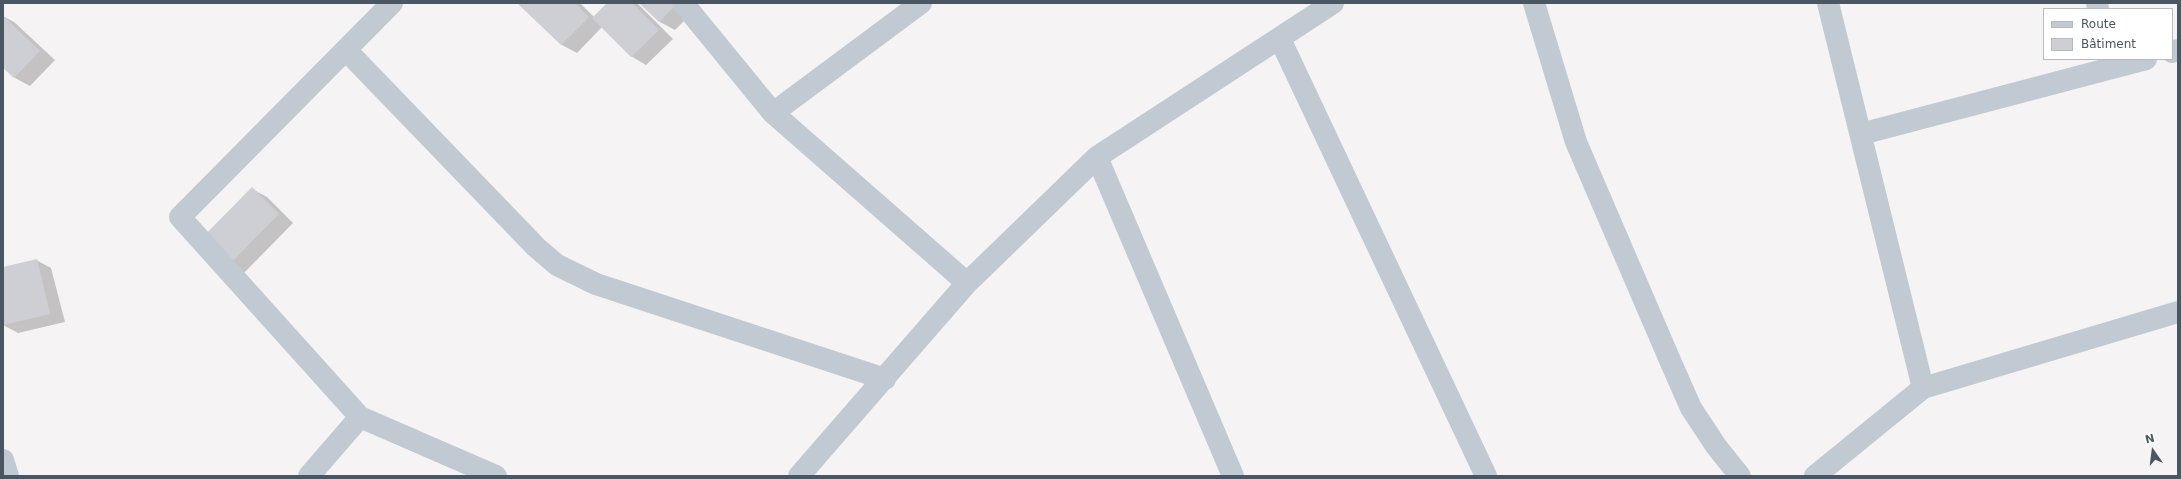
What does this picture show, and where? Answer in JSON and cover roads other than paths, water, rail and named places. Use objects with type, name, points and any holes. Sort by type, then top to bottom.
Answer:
[{"type":"street","points":[[392,3],[180,217],[360,417],[496,476]]},
{"type":"street","points":[[683,3],[773,113],[967,283]]},
{"type":"street","points":[[773,113],[921,3]]},
{"type":"street","points":[[798,476],[885,379],[967,283],[1097,157],[1333,3]]},
{"type":"street","points":[[1534,3],[1576,142],[1669,358],[1691,408],[1716,446],[1740,476]]},
{"type":"street","points":[[1828,3],[1923,388]]},
{"type":"street","points":[[1280,38],[1486,476]]},
{"type":"street","points":[[346,50],[536,247],[557,265],[596,284],[885,379]]},
{"type":"street","points":[[1860,134],[2112,63],[2138,60]]},
{"type":"street","points":[[1097,157],[1233,476]]},
{"type":"street","points":[[1815,476],[1923,388],[2178,312]]},
{"type":"street","points":[[309,476],[360,417]]},
{"type":"street","points":[[3,460],[8,476]]}]
